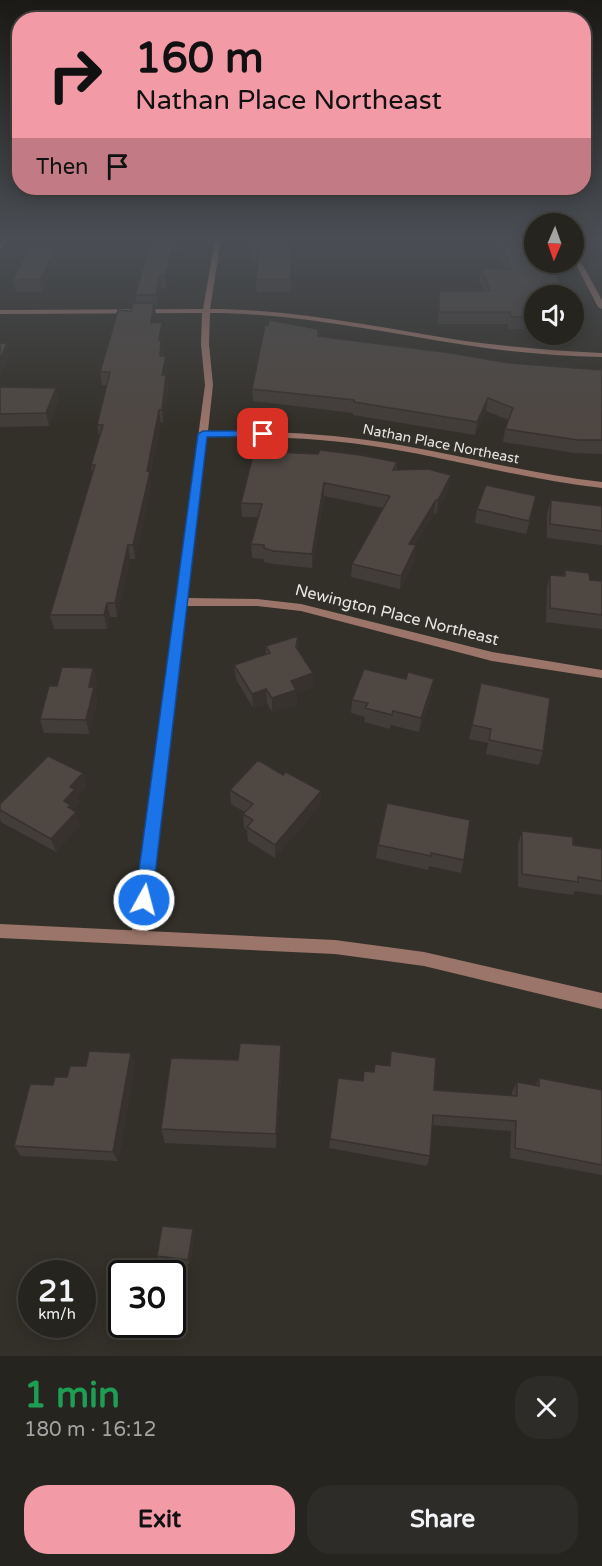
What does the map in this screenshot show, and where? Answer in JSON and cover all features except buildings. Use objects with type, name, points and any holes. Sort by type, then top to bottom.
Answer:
[{"type":"street","points":[[139,937],[209,385],[205,344],[207,302]]},
{"type":"street","points":[[0,312],[240,311],[305,316],[484,347],[602,355]]},
{"type":"street","name":"Nathan Place Northeast","points":[[203,434],[308,435],[359,441],[408,449],[521,474],[602,485]]},
{"type":"street","name":"Newington Place Northeast","points":[[182,602],[246,602],[283,605],[332,614],[430,642],[496,657],[602,674]]},
{"type":"street","points":[[0,931],[335,947],[424,959],[602,1001]]},
{"type":"route","points":[[144,900],[203,434],[263,434]]}]
